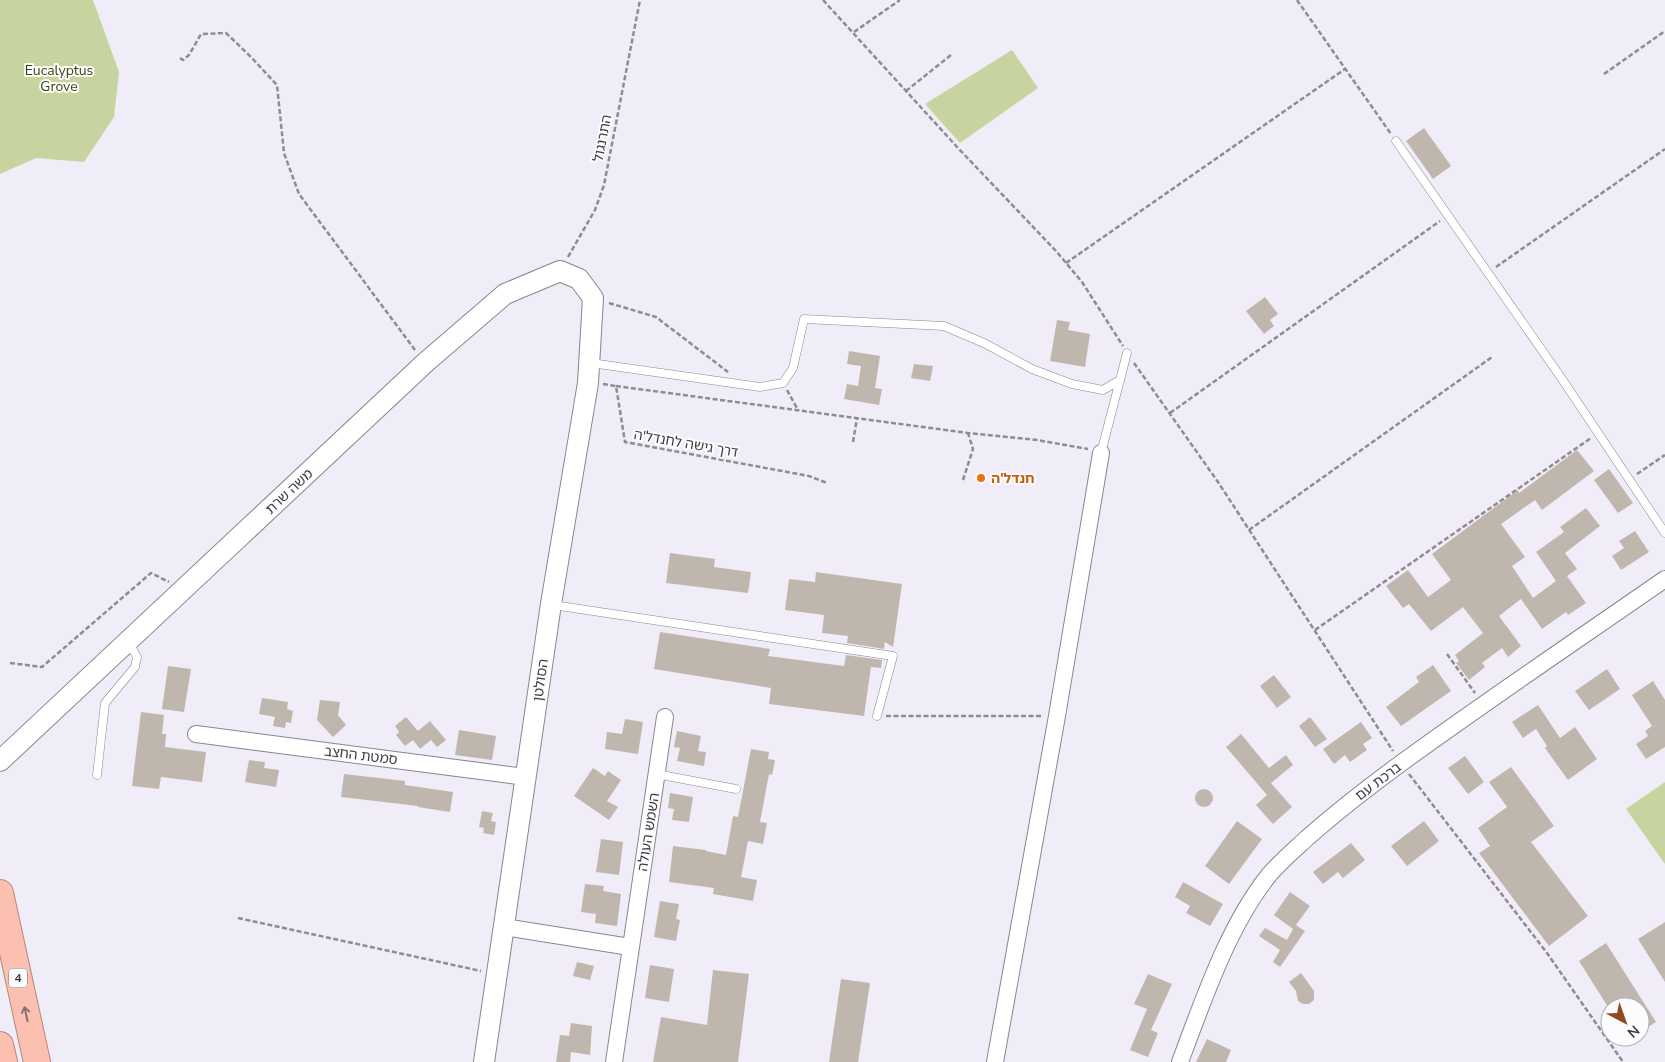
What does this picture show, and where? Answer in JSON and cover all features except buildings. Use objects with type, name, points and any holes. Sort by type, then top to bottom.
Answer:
[{"type":"highway","name":"4","points":[[0,893],[37,1062]]},
{"type":"highway","points":[[0,1045],[4,1062]]},
{"type":"street","points":[[560,271],[579,279],[593,298]]},
{"type":"street","name":"משה שרת","points":[[0,761],[418,370],[505,294],[560,271]]},
{"type":"street","name":"הסולטן","points":[[484,1062],[550,604],[588,383],[593,298]]},
{"type":"street","points":[[995,1062],[1057,716],[1101,453]]},
{"type":"street","name":"ברכת עם","points":[[1180,1062],[1220,961],[1240,920],[1270,874],[1332,816],[1401,764],[1665,579]]},
{"type":"street","name":"השמש העולה","points":[[614,1062],[665,718]]},
{"type":"street","name":"סמטת החצב","points":[[196,734],[525,777]]},
{"type":"street","points":[[504,927],[630,947]]},
{"type":"lane","points":[[1396,141],[1598,432],[1665,533]]},
{"type":"lane","points":[[590,363],[760,387],[783,383],[793,368],[804,319],[944,326],[986,344],[1032,369],[1072,384],[1103,390],[1120,380]]},
{"type":"lane","points":[[1101,453],[1127,353]]},
{"type":"lane","points":[[550,604],[893,656],[877,716]]},
{"type":"lane","points":[[97,775],[105,702],[135,668],[137,658],[128,641]]},
{"type":"lane","points":[[656,774],[736,789]]},
{"type":"path","name":"התרנגול","points":[[560,271],[595,210],[604,185],[640,0]]},
{"type":"path","points":[[823,0],[1082,282],[1127,353],[1218,482],[1401,764],[1547,953],[1623,1062]]},
{"type":"path","points":[[853,32],[900,0]]},
{"type":"path","points":[[1297,0],[1396,141]]},
{"type":"path","points":[[1604,74],[1665,31]]},
{"type":"path","points":[[180,58],[183,60],[189,56],[200,34],[226,33],[277,85],[284,153],[298,194],[419,356],[418,370]]},
{"type":"path","points":[[906,91],[951,55]]},
{"type":"path","points":[[1066,263],[1346,69]]},
{"type":"path","points":[[1488,273],[1665,149]]},
{"type":"path","points":[[1170,413],[1448,215]]},
{"type":"path","points":[[593,298],[656,317],[745,385]]},
{"type":"path","points":[[1249,530],[1492,357]]},
{"type":"path","points":[[588,383],[1072,445],[1101,453]]},
{"type":"path","points":[[783,383],[798,410]]},
{"type":"path","name":"דרך גישה לחנדל'ה","points":[[616,386],[624,442],[809,476],[827,483]]},
{"type":"path","points":[[853,442],[857,418]]},
{"type":"path","points":[[1315,630],[1598,432]]},
{"type":"path","points":[[963,480],[973,449],[968,433]]},
{"type":"path","points":[[1629,480],[1665,454]]},
{"type":"path","points":[[10,663],[42,667],[151,573],[184,590]]},
{"type":"path","points":[[1447,654],[1483,705]]},
{"type":"path","points":[[877,716],[1057,716]]},
{"type":"path","points":[[238,918],[498,975]]},
{"type":"green space","name":"Eucalyptus Grove","points":[[0,0],[93,0],[119,72],[114,117],[84,162],[36,158],[0,174]]},
{"type":"green space","points":[[1012,50],[1038,88],[960,143],[925,104]]},
{"type":"green space","points":[[1665,782],[1665,864],[1626,809]]},
{"type":"place","name":"חנדל'ה","points":[[981,478]]}]
